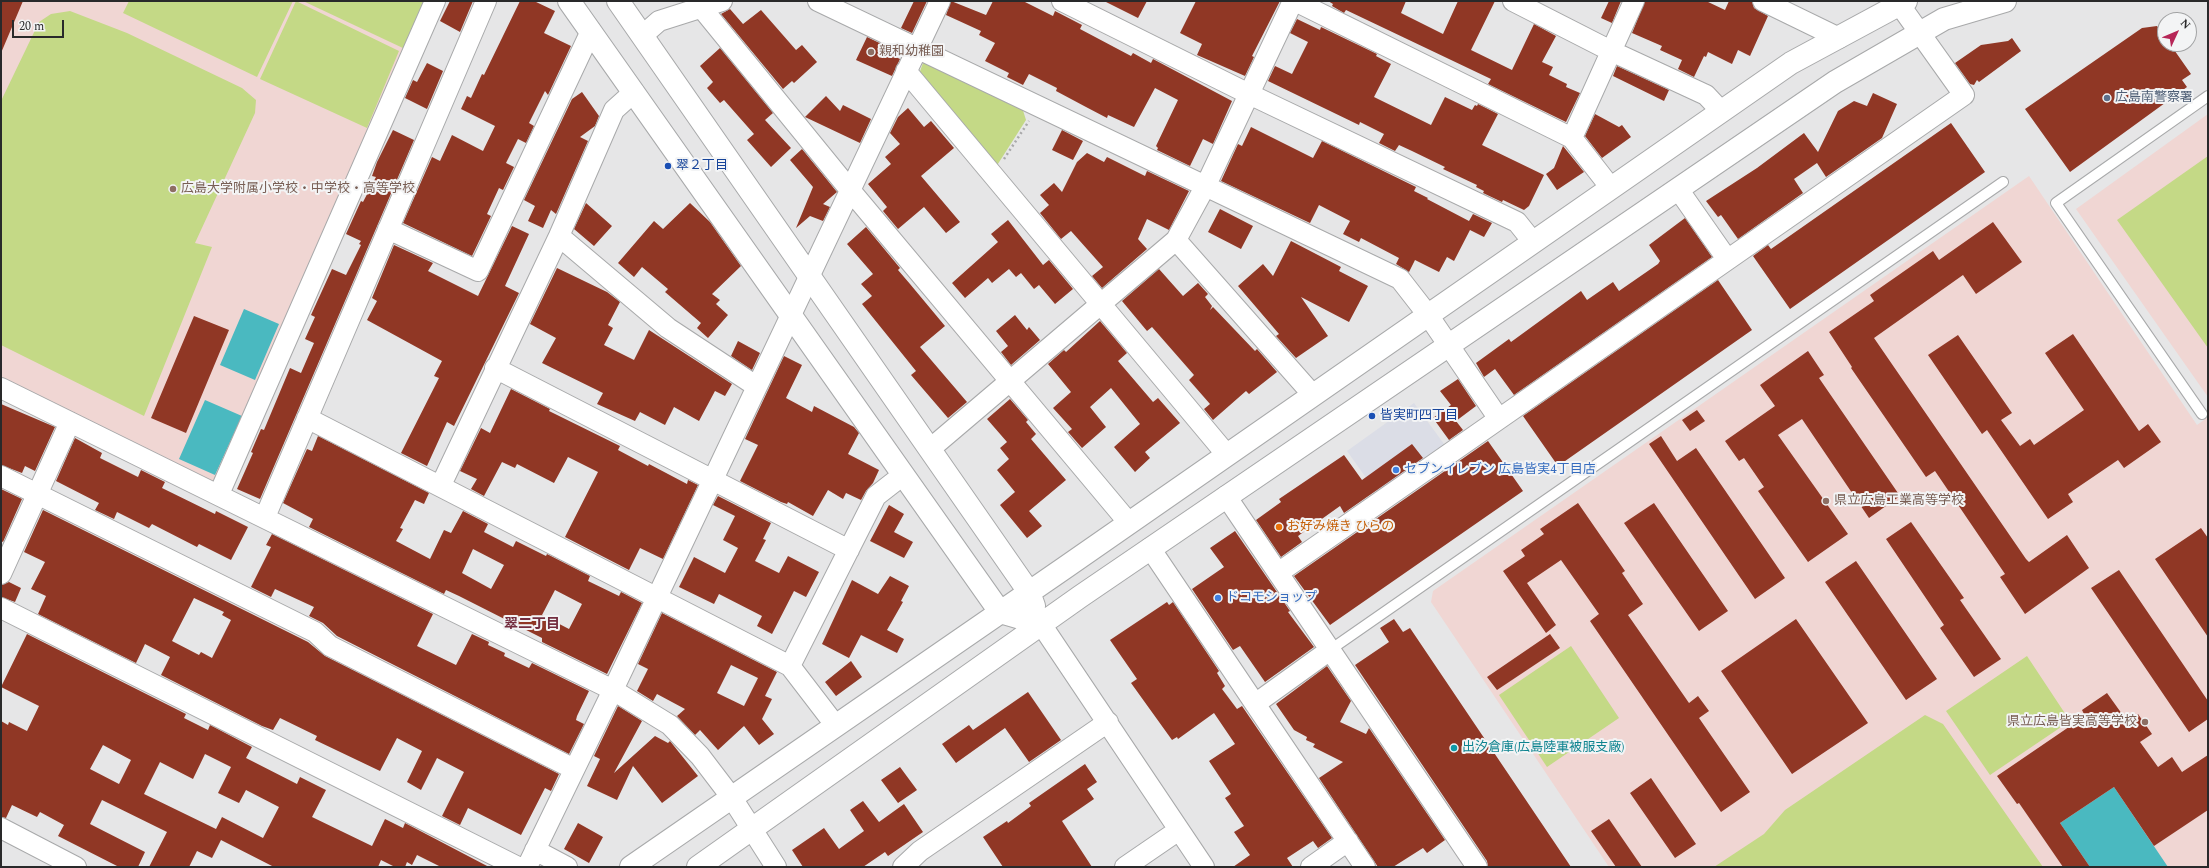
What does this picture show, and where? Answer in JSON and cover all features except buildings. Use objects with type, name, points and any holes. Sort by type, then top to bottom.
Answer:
[{"type":"street","points":[[219,494],[435,1]]},
{"type":"street","points":[[265,517],[486,1]]},
{"type":"street","points":[[569,1],[1000,612],[1041,624]]},
{"type":"street","points":[[618,1],[1029,592],[1041,624],[1204,867]]},
{"type":"street","points":[[659,21],[669,1]]},
{"type":"street","points":[[642,36],[659,21],[699,4],[722,1]]},
{"type":"street","points":[[818,1],[1206,185],[1400,279],[1428,315],[1499,419]]},
{"type":"street","points":[[567,867],[531,859],[613,690],[790,313],[810,276],[940,1]]},
{"type":"street","points":[[1062,1],[1249,94],[1517,222],[1533,242]]},
{"type":"street","points":[[930,449],[1176,240],[1206,185],[1294,1],[1572,138],[1611,188]]},
{"type":"street","points":[[1513,1],[1611,51],[1706,94],[1721,111]]},
{"type":"street","points":[[1572,138],[1634,1]]},
{"type":"street","points":[[1763,1],[1839,38]]},
{"type":"street","points":[[698,867],[1150,548],[1835,82],[1918,32],[1944,19],[2005,1]]},
{"type":"street","points":[[630,867],[836,726],[1791,63],[1839,38],[1901,2],[1918,32],[1964,95],[1278,573]]},
{"type":"street","points":[[699,4],[850,190],[1129,523]]},
{"type":"street","points":[[388,229],[478,271],[591,31]]},
{"type":"street","points":[[906,71],[994,174],[1227,455]]},
{"type":"street","points":[[441,485],[495,368],[559,236],[614,110],[634,92]]},
{"type":"street","points":[[1678,189],[1727,259]]},
{"type":"street","points":[[559,236],[668,328],[756,386]]},
{"type":"street","points":[[1176,240],[1313,395]]},
{"type":"street","points":[[495,368],[712,478],[849,550]]},
{"type":"street","points":[[1,388],[219,494],[613,690],[670,725],[700,756],[732,798],[776,867]]},
{"type":"street","points":[[307,418],[441,485],[656,598],[790,666],[836,726]]},
{"type":"street","points":[[4,561],[70,422]]},
{"type":"street","points":[[790,666],[876,496],[903,475]]},
{"type":"street","points":[[1,476],[315,632],[330,646],[574,769]]},
{"type":"street","points":[[1226,496],[1477,867]]},
{"type":"street","points":[[1150,548],[1365,867]]},
{"type":"street","points":[[1,608],[518,867]]},
{"type":"street","points":[[1255,704],[1330,650]]},
{"type":"street","points":[[903,867],[920,851],[1108,722]]},
{"type":"street","points":[[1,828],[42,859],[76,867]]},
{"type":"street","points":[[1125,867],[1179,830]]},
{"type":"street","points":[[1310,867],[1348,841]]},
{"type":"lane","points":[[2202,414],[2056,202],[2208,96]]},
{"type":"lane","points":[[1330,650],[2003,182]]},
{"type":"path","points":[[994,174],[1039,106]]},
{"type":"shaded area","name":"広島大学附属小学校・中学校・高等学校","points":[[1,1],[429,1],[216,483],[1,378]]},
{"type":"shaded area","points":[[2208,114],[2208,397],[2076,209]]},
{"type":"shaded area","name":"県立広島工業高等学校","points":[[2029,176],[2197,425],[2208,417],[2208,867],[1609,867],[1431,602],[1433,591]]},
{"type":"shaded area","points":[[1414,403],[1447,448],[1379,496],[1347,451]]},
{"type":"green space","points":[[129,1],[293,1],[257,77],[123,13]]},
{"type":"green space","points":[[296,1],[399,51],[367,128],[260,79]]},
{"type":"green space","points":[[303,1],[426,1],[405,49]]},
{"type":"green space","points":[[70,11],[127,33],[242,88],[256,100],[255,113],[195,243],[212,247],[144,416],[1,345],[1,101],[39,22],[51,14]]},
{"type":"green space","points":[[928,61],[1021,104],[1026,120],[996,167],[919,74],[923,63]]},
{"type":"green space","points":[[2208,156],[2208,348],[2117,220]]},
{"type":"green space","points":[[1571,646],[1619,718],[1547,767],[1499,695]]},
{"type":"green space","points":[[2027,656],[2070,721],[1990,775],[1946,711]]},
{"type":"green space","points":[[1925,715],[1943,724],[2043,867],[1714,867],[1764,834],[1785,810]]},
{"type":"water","points":[[244,309],[279,324],[255,380],[220,365]]},
{"type":"water","points":[[205,400],[242,416],[215,475],[179,459]]},
{"type":"water","points":[[2114,787],[2168,867],[2090,867],[2060,823]]},
{"type":"place","name":"親和幼稚園","points":[[871,52]]},
{"type":"place","name":"広島南警察署","points":[[2107,98]]},
{"type":"place","name":"翠２丁目","points":[[668,166]]},
{"type":"place","name":"広島大学附属小学校・中学校・高等学校","points":[[173,189]]},
{"type":"place","name":"皆実町四丁目","points":[[1372,416]]},
{"type":"place","name":"セブンイレブン 広島皆実4丁目店","points":[[1396,470]]},
{"type":"place","name":"県立広島工業高等学校","points":[[1826,501]]},
{"type":"place","name":"お好み焼き ひらの","points":[[1279,527]]},
{"type":"place","name":"ドコモショップ","points":[[1218,598]]},
{"type":"place","name":"県立広島皆実高等学校","points":[[2145,722]]},
{"type":"place","name":"出汐倉庫(広島陸軍被服支廠)","points":[[1454,748]]},
{"type":"district","name":"翠二丁目","points":[[532,625]]}]
